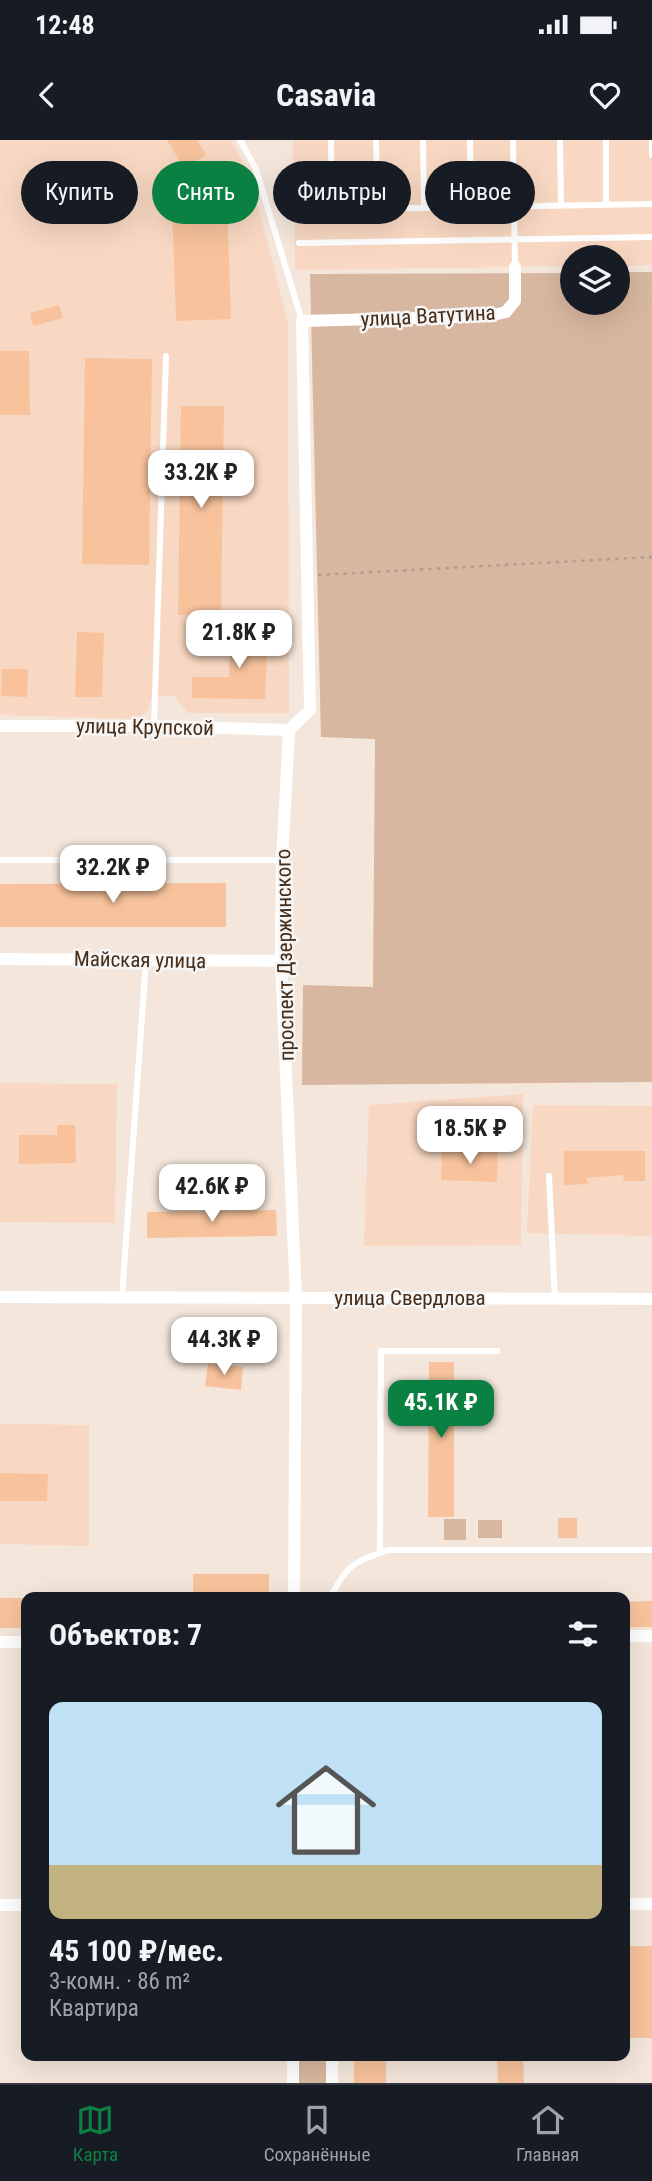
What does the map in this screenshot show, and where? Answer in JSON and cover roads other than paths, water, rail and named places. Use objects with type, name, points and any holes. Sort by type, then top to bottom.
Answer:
[{"type":"street","name":"улица Ватутина","points":[[302,321],[489,316],[506,312],[515,301],[515,267]]},
{"type":"street","points":[[289,730],[310,710],[302,321]]},
{"type":"street","name":"улица Крупской","points":[[0,726],[154,726],[289,730]]},
{"type":"street","name":"проспект Дзержинского","points":[[289,730],[282,860],[281,961],[296,1298],[294,1592]]},
{"type":"street","name":"Майская улица","points":[[0,958],[281,961]]},
{"type":"street","name":"улица Свердлова","points":[[0,1297],[652,1299]]},
{"type":"street","points":[[630,1636],[652,1636]]},
{"type":"street","points":[[0,1642],[21,1642]]},
{"type":"street","points":[[630,1904],[652,1904]]},
{"type":"street","points":[[0,1905],[21,1905]]},
{"type":"street","points":[[293,2061],[293,2083]]},
{"type":"street","points":[[332,2061],[332,2083]]},
{"type":"lane","points":[[240,140],[256,169],[302,321]]},
{"type":"lane","points":[[331,140],[331,161]]},
{"type":"lane","points":[[376,140],[377,161]]},
{"type":"lane","points":[[411,207],[424,207],[423,140]]},
{"type":"lane","points":[[470,140],[470,161]]},
{"type":"lane","points":[[513,140],[513,161]]},
{"type":"lane","points":[[560,140],[561,205]]},
{"type":"lane","points":[[606,140],[606,204]]},
{"type":"lane","points":[[652,140],[652,155]]},
{"type":"lane","points":[[535,205],[652,204]]},
{"type":"lane","points":[[515,224],[515,267]]},
{"type":"lane","points":[[299,243],[652,237]]},
{"type":"lane","points":[[154,726],[166,356]]},
{"type":"lane","points":[[0,860],[282,860]]},
{"type":"lane","points":[[122,1297],[146,960]]},
{"type":"lane","points":[[550,1176],[555,1299]]},
{"type":"lane","points":[[380,1553],[381,1351],[497,1351]]},
{"type":"lane","points":[[333,1592],[344,1572],[364,1558],[388,1550],[652,1550]]}]
